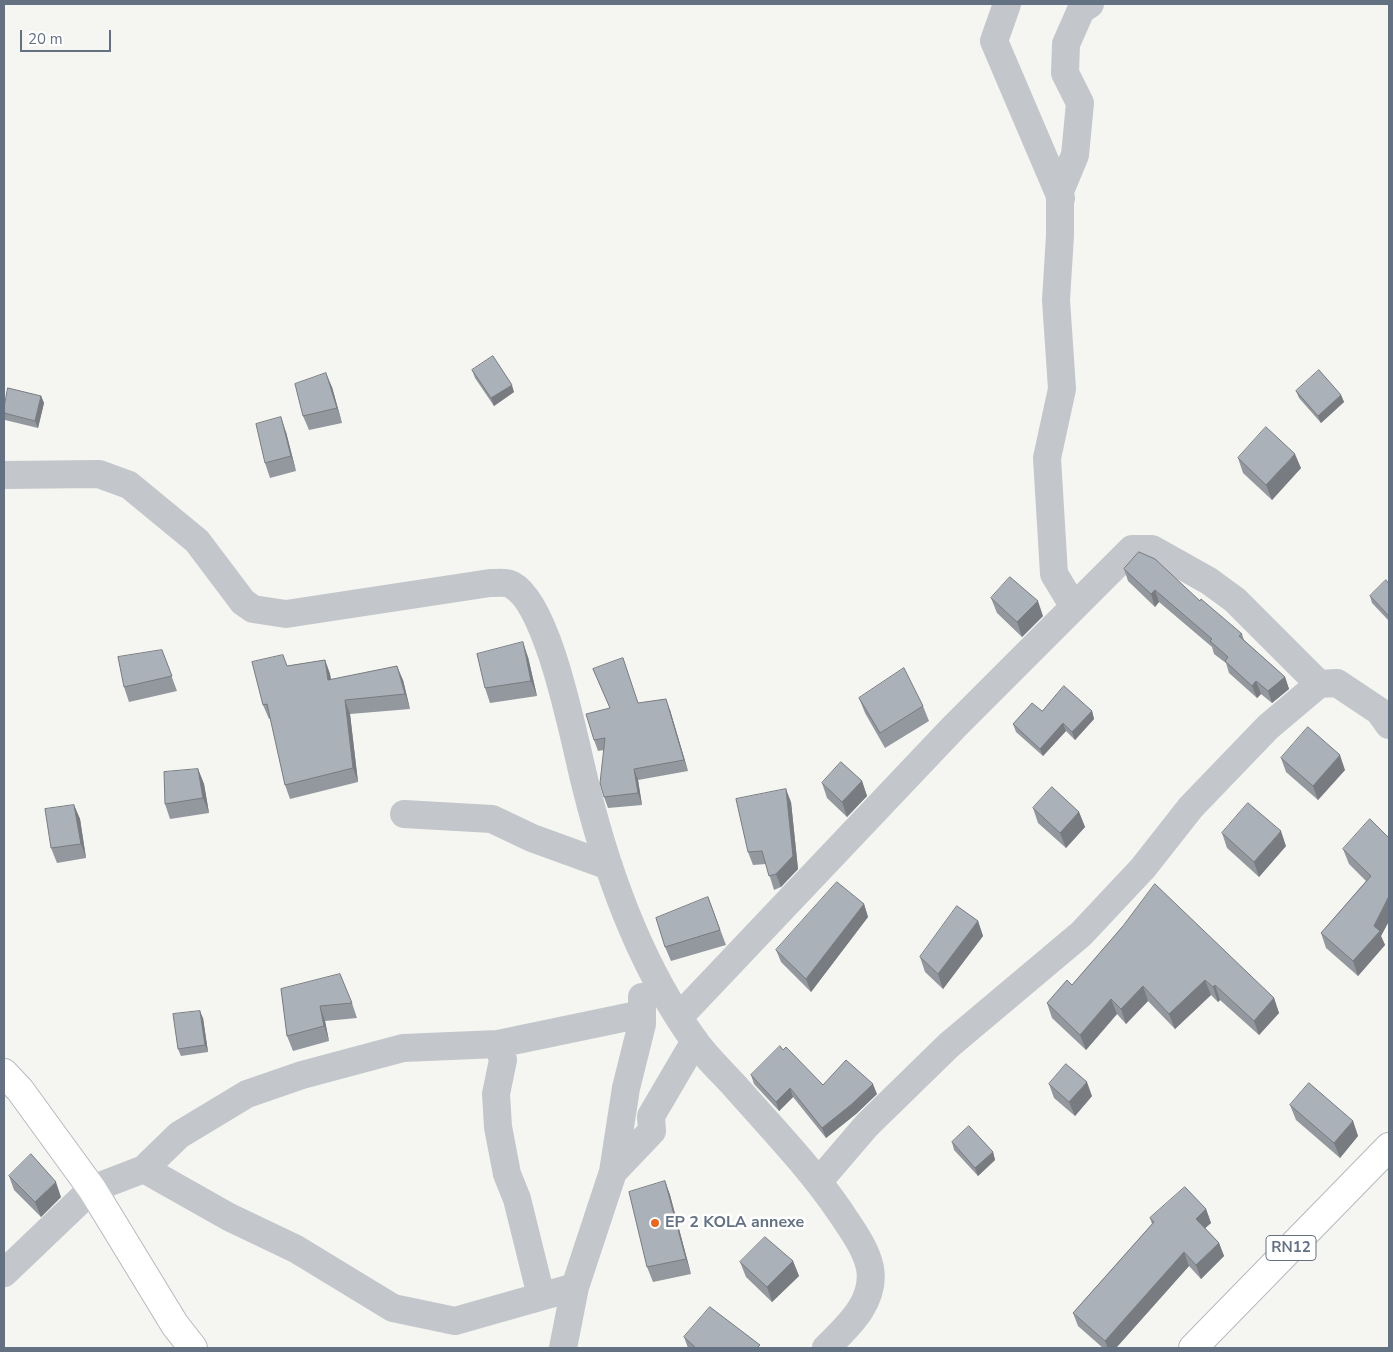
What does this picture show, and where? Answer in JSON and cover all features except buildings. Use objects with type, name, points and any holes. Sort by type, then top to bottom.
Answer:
[{"type":"street","points":[[1007,4],[994,41],[1060,198]]},
{"type":"street","points":[[1074,607],[1054,574],[1047,458],[1062,389],[1056,300],[1060,191],[1075,155],[1080,103],[1065,73],[1066,44],[1081,10],[1090,4]]},
{"type":"street","points":[[4,475],[98,474],[129,485],[197,541],[234,592],[253,609],[286,614],[490,583],[511,584],[521,592],[533,609],[550,645],[594,823],[621,904],[659,986],[695,1041],[819,1181],[863,1248],[870,1270],[869,1290],[862,1308],[826,1348]]},
{"type":"street","points":[[679,1017],[953,728],[1132,549],[1152,549],[1209,581],[1234,600],[1319,684]]},
{"type":"street","points":[[819,1181],[867,1125],[948,1045],[1081,934],[1143,868],[1191,807],[1261,733],[1319,684],[1337,683],[1379,711],[1389,725]]},
{"type":"street","points":[[404,814],[492,818],[532,838],[608,866]]},
{"type":"street","points":[[563,1348],[575,1287],[613,1172],[626,1088],[642,1024],[641,948]]},
{"type":"street","points":[[4,1273],[92,1189],[144,1169],[179,1135],[247,1094],[302,1075],[403,1048],[498,1044],[642,1014]]},
{"type":"street","points":[[613,1172],[652,1131],[650,1116],[695,1041]]},
{"type":"street","points":[[498,1044],[503,1060],[496,1094],[500,1136],[507,1174],[517,1199],[541,1296]]},
{"type":"street","points":[[4,1073],[20,1090],[92,1189],[174,1325],[193,1348]]},
{"type":"street","name":"RN12","points":[[1192,1348],[1389,1147]]},
{"type":"street","points":[[144,1169],[229,1217],[296,1249],[394,1308],[455,1320],[575,1287]]},
{"type":"place","name":"EP 2 KOLA annexe","points":[[655,1223]]}]
